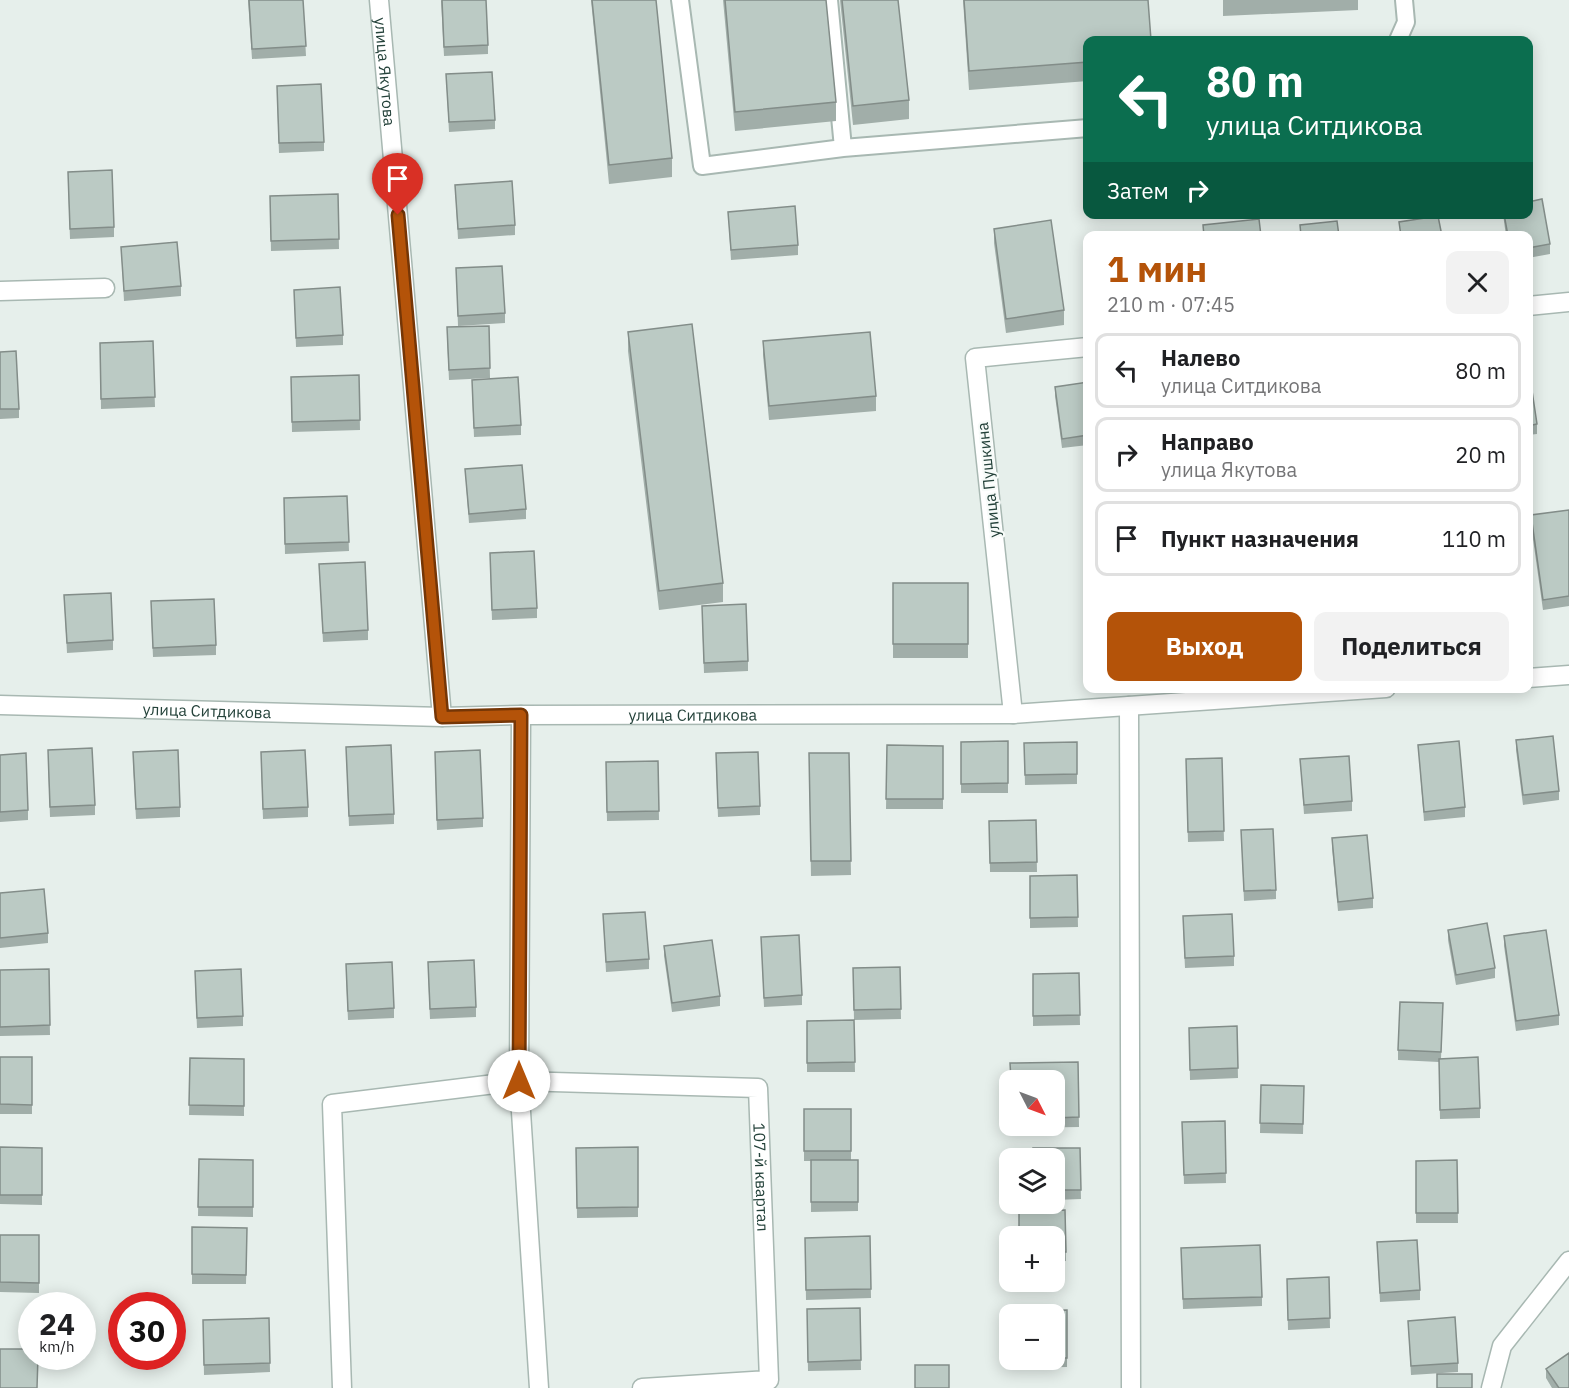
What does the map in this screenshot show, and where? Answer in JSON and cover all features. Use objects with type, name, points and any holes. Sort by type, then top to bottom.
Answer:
[{"type":"street","name":"улица Якутова","points":[[379,0],[442,717]]},
{"type":"street","points":[[0,291],[105,288]]},
{"type":"street","points":[[1533,306],[1569,302]]},
{"type":"street","name":"улица Пушкина","points":[[1013,714],[975,358],[1083,347]]},
{"type":"street","points":[[1533,678],[1569,675]]},
{"type":"street","name":"улица Ситдикова","points":[[0,705],[442,717],[1013,714],[1315,693]]},
{"type":"street","points":[[1130,706],[1131,1388]]},
{"type":"street","points":[[521,715],[519,1081],[539,1388]]},
{"type":"street","name":"107-й квартал","points":[[342,1388],[332,1104],[519,1081],[758,1088],[769,1380],[642,1388]]},
{"type":"street","points":[[1491,1388],[1502,1346],[1569,1262]]},
{"type":"lane","points":[[680,0],[702,166],[843,148],[1083,128]]},
{"type":"lane","points":[[829,0],[843,148]]},
{"type":"lane","points":[[1400,36],[1406,22],[1404,0]]},
{"type":"building","points":[[249,0],[303,0],[306,46],[252,49]]},
{"type":"building","points":[[442,0],[486,0],[488,45],[444,47]]},
{"type":"building","points":[[592,0],[656,0],[672,158],[609,165]]},
{"type":"building","points":[[725,0],[826,0],[836,102],[735,112]]},
{"type":"building","points":[[842,0],[898,0],[909,100],[853,106]]},
{"type":"building","points":[[964,0],[1148,0],[1151,36],[1083,36],[1083,62],[969,71]]},
{"type":"building","points":[[492,72],[495,120],[449,122],[446,74]]},
{"type":"building","points":[[321,84],[324,142],[279,143],[277,86]]},
{"type":"building","points":[[112,170],[114,227],[70,229],[68,172]]},
{"type":"building","points":[[512,181],[515,225],[458,229],[455,185]]},
{"type":"building","points":[[338,194],[339,239],[271,241],[270,196]]},
{"type":"building","points":[[1542,199],[1550,244],[1533,247],[1533,231],[1507,231],[1505,219],[1533,219],[1533,201]]},
{"type":"building","points":[[795,206],[798,245],[731,250],[728,212]]},
{"type":"building","points":[[1259,219],[1260,231],[1204,231],[1203,225]]},
{"type":"building","points":[[1439,219],[1441,231],[1400,231],[1399,222]]},
{"type":"building","points":[[1051,220],[1064,310],[1006,319],[994,229]]},
{"type":"building","points":[[1337,221],[1338,231],[1301,231],[1300,225]]},
{"type":"building","points":[[177,242],[181,286],[124,291],[121,247]]},
{"type":"building","points":[[502,266],[505,313],[458,316],[456,268]]},
{"type":"building","points":[[340,287],[343,335],[296,338],[294,290]]},
{"type":"building","points":[[692,324],[723,583],[659,591],[628,332]]},
{"type":"building","points":[[489,326],[490,368],[449,370],[447,327]]},
{"type":"building","points":[[870,332],[876,396],[769,406],[763,341]]},
{"type":"building","points":[[153,341],[155,397],[101,399],[100,343]]},
{"type":"building","points":[[16,351],[19,409],[0,409],[0,352]]},
{"type":"building","points":[[359,375],[360,420],[292,422],[291,377]]},
{"type":"building","points":[[518,377],[521,425],[474,428],[472,380]]},
{"type":"building","points":[[1083,383],[1083,436],[1062,439],[1055,387]]},
{"type":"building","points":[[1533,397],[1537,424],[1533,425]]},
{"type":"building","points":[[522,465],[526,509],[469,514],[465,469]]},
{"type":"building","points":[[347,496],[349,542],[285,544],[284,498]]},
{"type":"building","points":[[1569,510],[1569,596],[1543,600],[1533,515]]},
{"type":"building","points":[[534,551],[537,608],[492,610],[490,553]]},
{"type":"building","points":[[365,562],[368,630],[323,633],[319,564]]},
{"type":"building","points":[[893,583],[968,583],[968,644],[893,644]]},
{"type":"building","points":[[111,593],[113,640],[67,643],[64,595]]},
{"type":"building","points":[[214,599],[216,645],[153,648],[151,601]]},
{"type":"building","points":[[746,604],[748,661],[704,663],[702,606]]},
{"type":"building","points":[[1553,736],[1559,791],[1523,795],[1516,740]]},
{"type":"building","points":[[1008,741],[1008,783],[961,784],[961,742]]},
{"type":"building","points":[[1459,741],[1465,807],[1424,812],[1418,745]]},
{"type":"building","points":[[1077,742],[1077,774],[1025,775],[1024,743]]},
{"type":"building","points":[[391,745],[394,814],[349,816],[346,747]]},
{"type":"building","points":[[887,745],[943,746],[943,799],[886,799]]},
{"type":"building","points":[[92,748],[95,805],[50,807],[48,750]]},
{"type":"building","points":[[178,750],[180,807],[136,809],[133,752]]},
{"type":"building","points":[[305,750],[308,807],[263,809],[261,752]]},
{"type":"building","points":[[480,750],[483,818],[437,820],[435,752]]},
{"type":"building","points":[[758,752],[760,806],[718,808],[716,753]]},
{"type":"building","points":[[26,753],[28,810],[0,812],[0,755]]},
{"type":"building","points":[[809,753],[849,753],[851,861],[811,861]]},
{"type":"building","points":[[1349,756],[1352,801],[1304,805],[1300,759]]},
{"type":"building","points":[[1222,758],[1224,831],[1188,832],[1186,759]]},
{"type":"building","points":[[658,761],[659,811],[607,812],[606,762]]},
{"type":"building","points":[[1036,820],[1037,862],[990,863],[989,821]]},
{"type":"building","points":[[1273,829],[1276,890],[1244,891],[1241,830]]},
{"type":"building","points":[[1367,835],[1373,898],[1338,902],[1332,838]]},
{"type":"building","points":[[1077,875],[1078,917],[1030,918],[1030,876]]},
{"type":"building","points":[[44,889],[48,933],[0,938],[0,893]]},
{"type":"building","points":[[645,912],[649,959],[606,962],[603,914]]},
{"type":"building","points":[[1232,914],[1234,956],[1185,958],[1183,916]]},
{"type":"building","points":[[1487,923],[1495,968],[1456,975],[1448,930]]},
{"type":"building","points":[[1546,930],[1559,1015],[1516,1021],[1504,936]]},
{"type":"building","points":[[799,935],[802,995],[764,998],[761,937]]},
{"type":"building","points":[[712,940],[720,996],[672,1003],[664,946]]},
{"type":"building","points":[[474,960],[476,1007],[430,1009],[428,962]]},
{"type":"building","points":[[392,962],[394,1008],[348,1011],[346,964]]},
{"type":"building","points":[[900,967],[901,1009],[854,1010],[853,968]]},
{"type":"building","points":[[49,969],[50,1025],[0,1027],[0,970]]},
{"type":"building","points":[[241,969],[243,1016],[197,1018],[195,971]]},
{"type":"building","points":[[1079,973],[1080,1015],[1033,1016],[1033,974]]},
{"type":"building","points":[[1400,1002],[1443,1003],[1441,1052],[1398,1050]]},
{"type":"building","points":[[854,1020],[855,1062],[807,1063],[807,1021]]},
{"type":"building","points":[[1237,1026],[1238,1068],[1190,1070],[1189,1028]]},
{"type":"building","points":[[0,1057],[32,1057],[32,1105],[0,1104]]},
{"type":"building","points":[[1478,1057],[1480,1108],[1440,1110],[1439,1059]]},
{"type":"building","points":[[190,1058],[244,1059],[244,1106],[189,1105]]},
{"type":"building","points":[[1078,1062],[1079,1117],[1065,1118],[1065,1070],[1010,1070],[1010,1063]]},
{"type":"building","points":[[1261,1085],[1304,1086],[1303,1124],[1260,1123]]},
{"type":"building","points":[[804,1109],[851,1109],[851,1151],[804,1151]]},
{"type":"building","points":[[1225,1121],[1226,1173],[1184,1175],[1182,1122]]},
{"type":"building","points":[[0,1147],[42,1148],[42,1195],[0,1195]]},
{"type":"building","points":[[638,1147],[638,1207],[577,1208],[576,1148]]},
{"type":"building","points":[[1065,1148],[1080,1148],[1081,1190],[1065,1190]]},
{"type":"building","points":[[199,1159],[253,1160],[253,1207],[198,1207]]},
{"type":"building","points":[[811,1160],[858,1160],[858,1202],[811,1202]]},
{"type":"building","points":[[1457,1160],[1458,1213],[1416,1213],[1416,1161]]},
{"type":"building","points":[[1065,1210],[1066,1252],[1065,1226],[1019,1226],[1019,1214],[1065,1214]]},
{"type":"building","points":[[192,1227],[247,1228],[246,1275],[192,1274]]},
{"type":"building","points":[[0,1235],[39,1235],[39,1283],[0,1282]]},
{"type":"building","points":[[870,1236],[871,1289],[806,1290],[805,1238]]},
{"type":"building","points":[[1417,1240],[1420,1290],[1380,1293],[1377,1242]]},
{"type":"building","points":[[1260,1245],[1262,1297],[1183,1299],[1181,1248]]},
{"type":"building","points":[[1329,1277],[1330,1318],[1288,1320],[1287,1279]]},
{"type":"building","points":[[860,1308],[861,1360],[808,1362],[807,1309]]},
{"type":"building","points":[[1065,1310],[1067,1310],[1067,1358],[1065,1358]]},
{"type":"building","points":[[1455,1317],[1458,1363],[1411,1366],[1408,1321]]},
{"type":"building","points":[[269,1318],[270,1363],[204,1365],[203,1320]]},
{"type":"building","points":[[0,1349],[18,1349],[18,1370],[38,1370],[37,1388],[0,1388]]},
{"type":"building","points":[[1569,1353],[1569,1388],[1559,1388],[1546,1369]]},
{"type":"building","points":[[915,1365],[949,1365],[949,1388],[915,1388]]},
{"type":"building","points":[[1437,1374],[1472,1374],[1472,1388],[1437,1388]]},
{"type":"route","points":[[398,215],[442,717],[521,715],[519,1081]]}]
